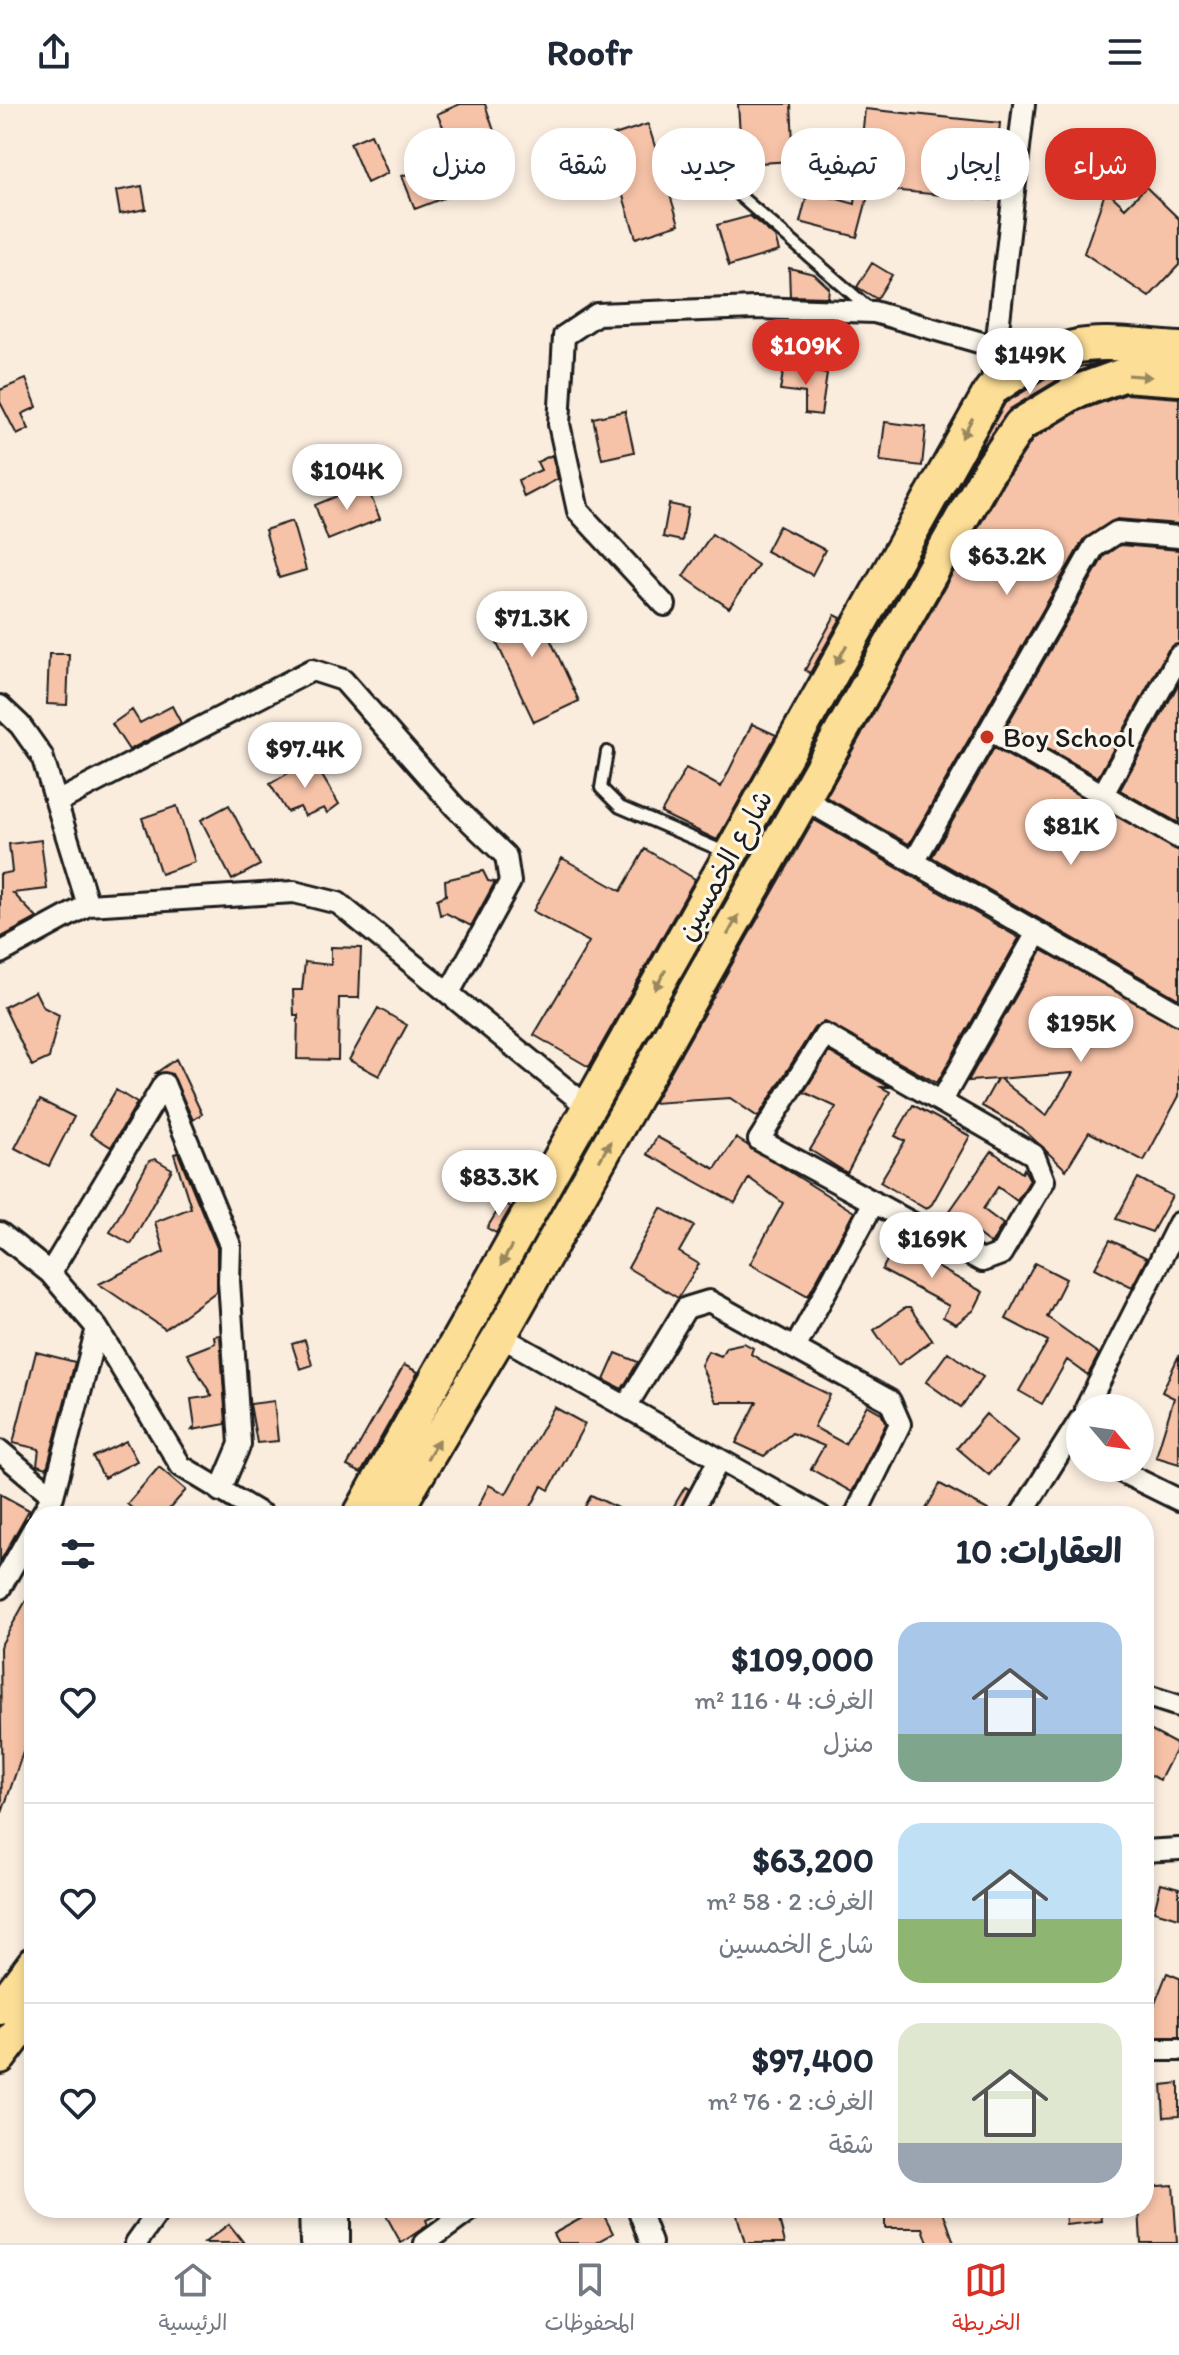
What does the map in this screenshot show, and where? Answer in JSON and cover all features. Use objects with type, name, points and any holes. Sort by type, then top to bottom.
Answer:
[{"type":"main road","name":"شارع الخمسين","points":[[365,1506],[991,390],[1052,351],[1088,342],[1179,349]]},
{"type":"main road","name":"شارع الخمسين","points":[[399,1506],[500,1336],[987,474],[1020,425],[1073,393],[1123,375],[1179,379]]},
{"type":"main road","points":[[0,2008],[24,1976]]},
{"type":"main road","points":[[2,2051],[24,2024]]},
{"type":"street","points":[[991,390],[1024,104]]},
{"type":"street","points":[[665,605],[578,511],[559,424],[564,336],[597,314],[755,308],[874,312],[996,347],[1052,351]]},
{"type":"street","points":[[914,862],[1094,547],[1117,532],[1179,537]]},
{"type":"street","points":[[1103,794],[1179,656]]},
{"type":"street","points":[[57,802],[312,670],[343,680],[455,807],[506,856],[510,882],[450,991]]},
{"type":"street","points":[[0,706],[20,725],[42,756],[88,905]]},
{"type":"street","points":[[991,731],[1179,838]]},
{"type":"street","points":[[804,799],[1179,1014]]},
{"type":"street","points":[[0,953],[88,905],[294,892],[338,903],[450,991],[589,1108]]},
{"type":"street","points":[[942,1100],[1037,933]]},
{"type":"street","points":[[825,1035],[1034,1155],[1044,1181],[1001,1254],[982,1261],[874,1202],[759,1140],[825,1035]]},
{"type":"street","points":[[50,1273],[164,1084],[230,1245],[229,1281],[240,1444],[220,1491]]},
{"type":"street","points":[[795,1348],[874,1202]]},
{"type":"street","points":[[1093,1394],[1179,1223]]},
{"type":"street","points":[[0,1233],[50,1273],[97,1328],[181,1466],[246,1506]]},
{"type":"street","points":[[627,1405],[686,1308],[709,1301],[890,1401],[900,1424],[860,1506]]},
{"type":"street","points":[[47,1506],[53,1496],[97,1328]]},
{"type":"street","points":[[500,1336],[802,1506]]},
{"type":"street","points":[[0,1451],[53,1496]]},
{"type":"street","points":[[1028,1506],[1066,1458]]},
{"type":"street","points":[[694,1506],[719,1460]]},
{"type":"street","points":[[1142,1482],[1179,1500]]},
{"type":"street","points":[[0,1588],[24,1546]]},
{"type":"street","points":[[1154,1698],[1179,1706]]},
{"type":"street","points":[[1154,1850],[1179,1849]]},
{"type":"street","points":[[1154,2050],[1179,2050]]},
{"type":"street","points":[[136,2243],[154,2218]]},
{"type":"street","points":[[314,2218],[315,2243]]},
{"type":"street","points":[[335,2218],[335,2243]]},
{"type":"street","points":[[425,2243],[459,2218]]},
{"type":"street","points":[[642,2218],[651,2243]]},
{"type":"lane","points":[[745,200],[874,312]]},
{"type":"lane","points":[[607,752],[601,788],[607,797],[620,807],[731,854]]},
{"type":"building","points":[[460,104],[485,104],[493,128],[444,128],[437,114]]},
{"type":"building","points":[[738,104],[791,104],[792,128],[781,128],[781,162],[765,163],[765,128],[740,128]]},
{"type":"building","points":[[865,109],[1000,123],[999,128],[921,128],[921,193],[905,191],[905,128],[863,128]]},
{"type":"building","points":[[648,124],[652,137],[652,200],[672,200],[679,224],[636,238],[624,200],[636,200],[636,128]]},
{"type":"building","points":[[371,134],[388,173],[367,183],[350,143]]},
{"type":"building","points":[[142,186],[146,209],[120,214],[116,191]]},
{"type":"building","points":[[1156,197],[1179,219],[1179,265],[1149,297],[1084,253],[1103,200],[1117,200],[1125,208],[1133,200],[1156,200]]},
{"type":"building","points":[[411,200],[438,200],[415,209]]},
{"type":"building","points":[[806,200],[841,200],[855,204],[855,200],[867,200],[857,237],[800,222]]},
{"type":"building","points":[[750,216],[775,237],[779,251],[729,266],[717,225]]},
{"type":"building","points":[[872,263],[892,275],[877,299],[857,287]]},
{"type":"building","points":[[789,268],[814,274],[829,288],[828,297],[790,296]]},
{"type":"building","points":[[1100,363],[1063,377],[1010,409],[973,460],[1005,403],[1049,376]]},
{"type":"building","points":[[784,367],[827,374],[821,415],[805,413],[805,393],[780,390]]},
{"type":"building","points":[[26,379],[37,407],[22,414],[29,429],[17,435],[0,402],[0,390]]},
{"type":"building","points":[[1126,394],[1179,398],[1179,524],[1117,519],[1083,540],[909,844],[826,797],[1003,484],[1033,439],[1081,410]]},
{"type":"building","points":[[625,411],[634,452],[602,459],[593,418]]},
{"type":"building","points":[[885,422],[926,427],[922,466],[880,461]]},
{"type":"building","points":[[552,455],[558,479],[524,497],[518,480],[541,470],[537,462]]},
{"type":"building","points":[[366,484],[380,519],[328,540],[315,505]]},
{"type":"building","points":[[669,504],[688,508],[682,541],[663,537]]},
{"type":"building","points":[[292,521],[306,570],[279,578],[265,530]]},
{"type":"building","points":[[779,526],[825,550],[812,575],[766,551]]},
{"type":"building","points":[[712,534],[758,565],[729,608],[683,576]]},
{"type":"building","points":[[1120,545],[1179,550],[1179,643],[1168,650],[1098,777],[1007,725],[1104,556]]},
{"type":"building","points":[[530,596],[579,701],[534,722],[485,618]]},
{"type":"building","points":[[835,615],[841,618],[810,673],[805,670]]},
{"type":"building","points":[[49,654],[69,654],[67,705],[47,704]]},
{"type":"building","points":[[1179,683],[1179,823],[1120,790]]},
{"type":"building","points":[[172,706],[181,723],[129,750],[112,724],[132,710],[140,723]]},
{"type":"building","points":[[752,724],[776,735],[717,840],[661,813],[686,768],[721,787]]},
{"type":"building","points":[[994,748],[1179,851],[1179,999],[932,857]]},
{"type":"building","points":[[312,759],[339,804],[327,813],[324,808],[305,816],[300,807],[287,812],[270,784]]},
{"type":"building","points":[[229,805],[260,865],[232,880],[201,820]]},
{"type":"building","points":[[177,806],[195,862],[161,874],[142,818]]},
{"type":"building","points":[[814,820],[1019,938],[937,1083],[824,1022],[814,1028],[758,1117],[730,1098],[653,1103]]},
{"type":"building","points":[[41,840],[47,889],[13,893],[37,918],[0,938],[0,874],[12,872],[9,844]]},
{"type":"building","points":[[645,849],[695,879],[589,1067],[534,1035],[589,942],[533,911],[562,858],[621,891]]},
{"type":"building","points":[[483,871],[488,881],[495,882],[471,926],[446,913],[440,915],[437,899],[446,895],[445,880]]},
{"type":"building","points":[[331,947],[361,948],[359,998],[339,998],[338,1060],[297,1059],[298,1015],[294,1015],[293,990],[302,990],[305,962],[331,965]]},
{"type":"building","points":[[1042,950],[1179,1027],[1179,1096],[1144,1161],[1089,1132],[1066,1170],[1022,1128],[982,1106],[997,1079],[968,1081]],"holes":[[[1073,1073],[1046,1116],[1000,1079]]]},
{"type":"building","points":[[35,991],[43,1007],[59,1015],[49,1058],[32,1066],[4,1007]]},
{"type":"building","points":[[378,1008],[407,1025],[379,1076],[349,1060]]},
{"type":"building","points":[[829,1052],[889,1087],[881,1087],[890,1092],[847,1173],[810,1150],[836,1107],[804,1092]]},
{"type":"building","points":[[176,1059],[202,1114],[193,1120],[172,1074],[156,1073]]},
{"type":"building","points":[[116,1090],[137,1103],[111,1147],[90,1134]]},
{"type":"building","points":[[40,1100],[74,1117],[49,1166],[15,1148]]},
{"type":"building","points":[[913,1105],[970,1136],[932,1204],[926,1209],[880,1182],[905,1141],[895,1136]]},
{"type":"building","points":[[657,1137],[715,1169],[736,1138],[854,1212],[808,1296],[750,1264],[783,1203],[749,1178],[735,1203],[647,1154]]},
{"type":"building","points":[[992,1151],[1022,1173],[1024,1169],[1030,1180],[1017,1201],[998,1187],[983,1209],[1003,1224],[991,1244],[949,1212]]},
{"type":"building","points":[[178,1153],[217,1248],[217,1291],[165,1329],[99,1284],[164,1252],[155,1222],[191,1208],[174,1154]]},
{"type":"building","points":[[155,1159],[172,1169],[131,1244],[110,1232],[149,1161]]},
{"type":"building","points":[[1138,1178],[1172,1196],[1152,1232],[1116,1219]]},
{"type":"building","points":[[503,1202],[511,1207],[496,1233],[487,1228]]},
{"type":"building","points":[[661,1208],[694,1226],[679,1252],[699,1264],[678,1298],[628,1268]]},
{"type":"building","points":[[900,1235],[922,1247],[917,1256],[983,1292],[974,1310],[956,1324],[943,1317],[949,1306],[882,1270]]},
{"type":"building","points":[[1110,1240],[1147,1258],[1132,1287],[1095,1268]]},
{"type":"building","points":[[1035,1263],[1066,1279],[1047,1317],[1099,1354],[1088,1375],[1067,1360],[1042,1404],[1019,1391],[1048,1341],[1006,1319]]},
{"type":"building","points":[[905,1308],[910,1308],[932,1340],[898,1365],[874,1330]]},
{"type":"building","points":[[220,1335],[226,1424],[192,1430],[195,1426],[191,1399],[212,1396],[187,1354],[215,1343],[214,1336]]},
{"type":"building","points":[[305,1340],[312,1365],[300,1369],[292,1344]]},
{"type":"building","points":[[744,1343],[753,1348],[751,1354],[769,1365],[830,1395],[814,1427],[845,1444],[867,1405],[881,1413],[886,1424],[852,1492],[811,1469],[824,1446],[792,1433],[764,1456],[736,1443],[757,1402],[716,1402],[701,1365],[708,1351],[721,1356],[726,1347]]},
{"type":"building","points":[[36,1352],[75,1362],[47,1468],[37,1465],[39,1449],[13,1443]]},
{"type":"building","points":[[948,1352],[983,1377],[961,1407],[926,1382]]},
{"type":"building","points":[[616,1353],[638,1362],[622,1389],[604,1380]]},
{"type":"building","points":[[1179,1355],[1179,1464],[1156,1457],[1174,1398],[1162,1392]]},
{"type":"building","points":[[404,1365],[418,1372],[361,1473],[347,1466]]},
{"type":"building","points":[[274,1401],[278,1441],[257,1443],[250,1404]]},
{"type":"building","points":[[554,1407],[585,1424],[549,1490],[542,1486],[531,1506],[478,1506],[489,1485],[506,1494]]},
{"type":"building","points":[[986,1414],[1018,1441],[989,1475],[957,1448]]},
{"type":"building","points":[[126,1441],[137,1461],[104,1478],[93,1457]]},
{"type":"building","points":[[159,1467],[186,1490],[172,1506],[127,1504]]},
{"type":"building","points":[[940,1484],[981,1506],[928,1506]]},
{"type":"building","points":[[685,1487],[689,1489],[681,1506],[674,1506]]},
{"type":"building","points":[[0,1494],[24,1507],[24,1519],[0,1562]]},
{"type":"building","points":[[591,1495],[614,1506],[585,1506]]},
{"type":"building","points":[[24,1604],[24,1749],[2,1813],[0,1647]]},
{"type":"building","points":[[1154,1732],[1178,1745],[1160,1780],[1154,1777]]},
{"type":"building","points":[[1161,1883],[1179,1888],[1179,1918],[1154,1911]]},
{"type":"building","points":[[1167,1973],[1179,1978],[1179,2037],[1154,2037],[1154,2006]]},
{"type":"building","points":[[1179,2083],[1179,2116],[1164,2117],[1162,2085]]},
{"type":"building","points":[[1173,2185],[1177,2243],[1141,2243],[1140,2218],[1154,2218],[1154,2186]]},
{"type":"building","points":[[387,2218],[430,2218],[426,2220],[428,2225],[401,2243]]},
{"type":"building","points":[[582,2218],[605,2218],[613,2233],[595,2243],[558,2243],[553,2234]]},
{"type":"building","points":[[738,2218],[779,2218],[785,2243],[745,2243]]},
{"type":"building","points":[[885,2218],[945,2218],[954,2243],[928,2243],[923,2228],[885,2228]]},
{"type":"building","points":[[1066,2218],[1102,2218],[1102,2221],[1066,2225]]},
{"type":"building","points":[[229,2224],[244,2243],[204,2243]]},
{"type":"place","name":"Boy School","points":[[987,737]]}]
